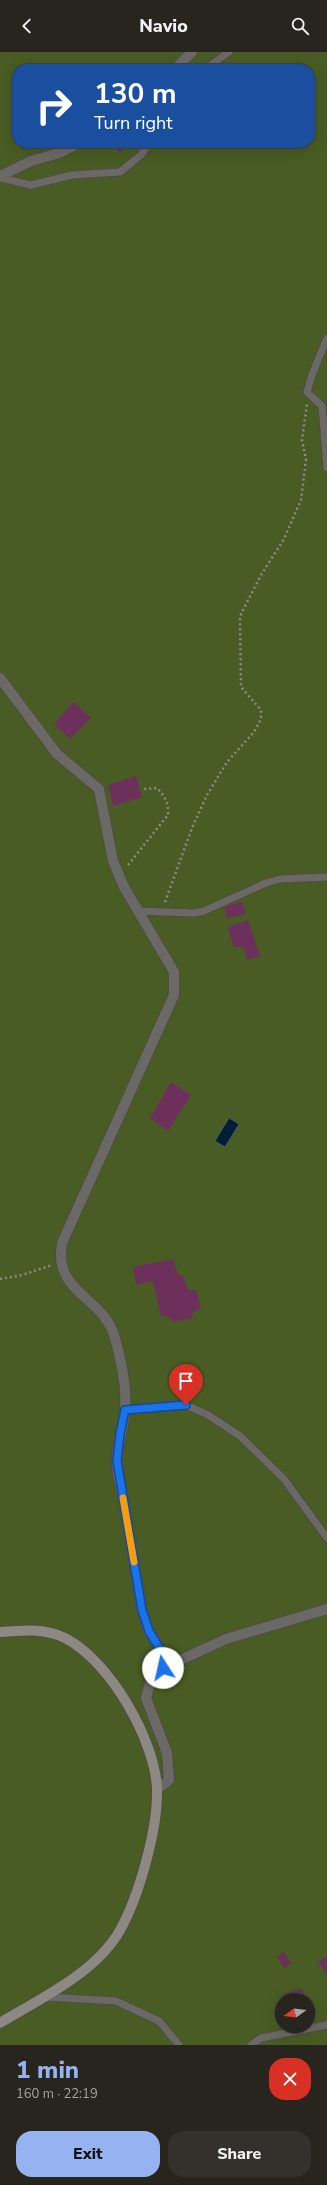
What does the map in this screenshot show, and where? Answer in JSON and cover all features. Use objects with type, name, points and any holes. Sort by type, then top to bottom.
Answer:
[{"type":"street","points":[[180,64],[192,52]]},
{"type":"street","points":[[0,177],[31,161],[60,153],[70,148]]},
{"type":"street","points":[[0,678],[57,754],[99,789],[113,861],[121,880],[138,911],[174,972],[174,995],[62,1243],[60,1262],[70,1284],[103,1314],[110,1326],[118,1349],[125,1410],[120,1434],[117,1461],[142,1610],[149,1631],[164,1656],[163,1668]]},
{"type":"street","points":[[156,1789],[169,1780],[166,1753],[146,1698],[150,1683],[163,1668],[226,1639],[327,1609]]},
{"type":"street","points":[[0,1632],[28,1630],[54,1634],[75,1644],[95,1662],[115,1686],[142,1731],[155,1773],[156,1789],[155,1818],[147,1856],[126,1919],[115,1938],[94,1961],[44,1996],[0,2023]]},
{"type":"lane","points":[[212,64],[229,52]]},
{"type":"lane","points":[[0,177],[31,185],[72,175],[120,172],[141,155],[146,148]]},
{"type":"lane","points":[[327,338],[312,374],[308,392],[322,406],[327,468]]},
{"type":"lane","points":[[138,911],[194,913],[204,911],[266,883],[280,879],[327,877]]},
{"type":"lane","points":[[125,1410],[186,1405],[208,1415],[240,1436],[284,1480],[327,1538]]},
{"type":"lane","points":[[44,1996],[116,2001],[159,2022],[179,2045]]},
{"type":"lane","points":[[251,2045],[261,2038],[327,2025]]},
{"type":"path","points":[[163,912],[192,828],[207,795],[227,762],[254,732],[261,719],[261,710],[241,687],[240,616],[261,575],[284,539],[301,500],[306,459],[302,440],[304,415],[310,394]]},
{"type":"path","points":[[121,880],[135,854],[168,815],[168,809],[162,793],[157,788],[144,789]]},
{"type":"path","points":[[0,1279],[22,1275],[60,1262]]},
{"type":"green space","points":[[0,52],[327,52],[327,2045],[0,2045]]},
{"type":"water","points":[[229,1118],[239,1124],[225,1147],[215,1141]]},
{"type":"building","points":[[116,148],[125,148],[120,153]]},
{"type":"building","points":[[74,702],[91,718],[70,739],[54,724]]},
{"type":"building","points":[[136,776],[142,797],[113,806],[108,785]]},
{"type":"building","points":[[242,902],[246,914],[227,918],[224,907]]},
{"type":"building","points":[[248,920],[260,956],[247,960],[243,946],[234,948],[228,927]]},
{"type":"building","points":[[171,1082],[191,1095],[168,1131],[150,1118]]},
{"type":"building","points":[[173,1259],[178,1275],[183,1275],[188,1290],[196,1290],[201,1309],[193,1312],[192,1318],[173,1322],[168,1316],[161,1316],[153,1281],[136,1285],[133,1267]]},
{"type":"building","points":[[284,1952],[291,1963],[284,1968],[277,1957]]},
{"type":"building","points":[[327,1956],[327,1974],[318,1962]]},
{"type":"building","points":[[302,1988],[304,1993],[285,1993]]},
{"type":"slow traffic","points":[[123,1498],[134,1562]]},
{"type":"route","points":[[163,1668],[164,1656],[149,1631],[142,1610],[117,1461],[120,1434],[125,1410],[186,1405]]}]
